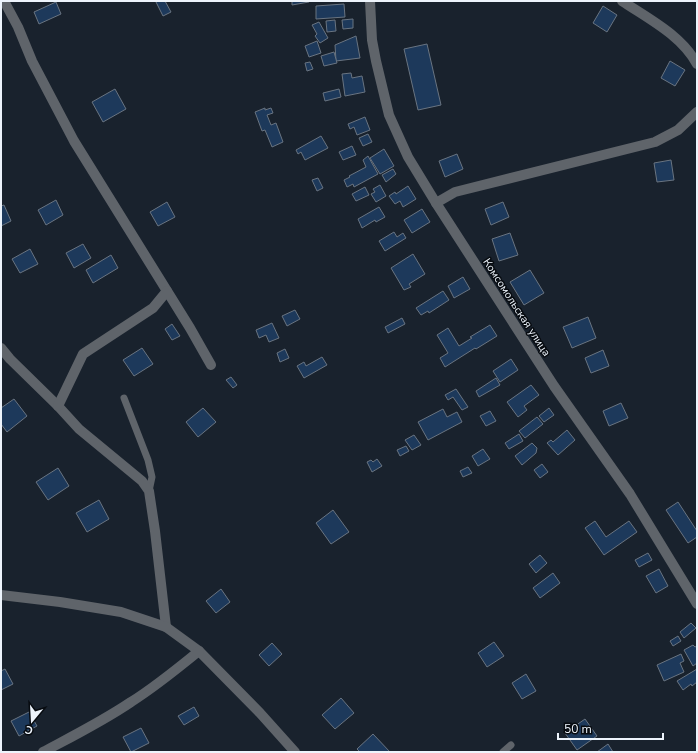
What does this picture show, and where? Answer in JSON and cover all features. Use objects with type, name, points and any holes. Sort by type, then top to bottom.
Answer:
[{"type":"street","points":[[4,1],[18,27],[32,61],[74,141],[212,365]]},
{"type":"street","name":"Комсомольская улица","points":[[370,1],[372,40],[389,115],[408,157],[554,386],[630,494],[697,604]]},
{"type":"street","points":[[622,1],[667,30],[692,56],[697,64]]},
{"type":"street","points":[[436,203],[455,192],[655,142],[678,130],[697,112]]},
{"type":"street","points":[[58,406],[83,354],[153,308],[167,291]]},
{"type":"street","points":[[1,348],[79,429],[142,481],[149,491],[166,627]]},
{"type":"street","points":[[1,595],[60,602],[121,612],[166,627],[199,651],[260,713],[295,752]]},
{"type":"street","points":[[43,752],[129,704],[199,651]]},
{"type":"lane","points":[[124,398],[148,460],[152,478],[149,491]]},
{"type":"lane","points":[[503,752],[511,745]]},
{"type":"building","points":[[165,1],[171,12],[163,16],[156,2]]},
{"type":"building","points":[[292,1],[309,1],[309,2],[292,5]]},
{"type":"building","points":[[56,2],[61,14],[39,24],[34,12]]},
{"type":"building","points":[[344,4],[345,17],[316,19],[316,6]]},
{"type":"building","points":[[603,6],[617,15],[607,32],[593,23]]},
{"type":"building","points":[[353,19],[353,28],[343,29],[342,20]]},
{"type":"building","points":[[335,20],[336,31],[327,32],[326,21]]},
{"type":"building","points":[[319,22],[328,38],[320,43],[315,36],[317,34],[312,25]]},
{"type":"building","points":[[356,36],[360,58],[336,61],[335,45]]},
{"type":"building","points":[[317,41],[321,53],[309,57],[305,46]]},
{"type":"building","points":[[427,44],[441,105],[418,110],[404,49]]},
{"type":"building","points":[[334,52],[337,63],[324,66],[321,56]]},
{"type":"building","points":[[670,61],[685,70],[675,86],[661,78]]},
{"type":"building","points":[[310,62],[313,69],[307,71],[305,63]]},
{"type":"building","points":[[351,73],[352,78],[362,76],[365,92],[345,96],[342,74]]},
{"type":"building","points":[[115,89],[126,109],[103,122],[92,102]]},
{"type":"building","points":[[339,89],[341,97],[325,101],[323,93]]},
{"type":"building","points":[[265,108],[265,110],[271,108],[273,113],[267,115],[271,125],[276,123],[283,142],[272,147],[265,130],[262,131],[255,112]]},
{"type":"building","points":[[365,117],[370,130],[357,135],[354,127],[350,129],[348,124]]},
{"type":"building","points":[[368,134],[372,142],[363,146],[359,138]]},
{"type":"building","points":[[321,136],[328,148],[305,160],[301,152],[298,154],[296,150]]},
{"type":"building","points":[[352,146],[356,155],[343,160],[339,152]]},
{"type":"building","points":[[384,149],[394,166],[380,174],[370,158]]},
{"type":"building","points":[[457,154],[463,169],[445,177],[439,161]]},
{"type":"building","points":[[368,156],[378,174],[354,187],[353,184],[347,187],[344,180],[366,167],[363,160]]},
{"type":"building","points":[[671,160],[674,180],[657,182],[654,163]]},
{"type":"building","points":[[393,169],[396,174],[386,182],[382,175]]},
{"type":"building","points":[[318,178],[323,188],[317,191],[312,180]]},
{"type":"building","points":[[380,185],[386,196],[376,202],[371,194],[375,192],[373,189]]},
{"type":"building","points":[[408,186],[416,199],[403,207],[400,201],[395,204],[389,196],[395,192],[396,194]]},
{"type":"building","points":[[365,187],[369,195],[356,201],[352,194]]},
{"type":"building","points":[[56,200],[63,215],[46,225],[38,210]]},
{"type":"building","points":[[167,202],[175,217],[158,226],[150,212]]},
{"type":"building","points":[[503,202],[509,217],[491,225],[485,209]]},
{"type":"building","points":[[4,205],[11,221],[1,226],[1,206]]},
{"type":"building","points":[[379,207],[385,217],[376,222],[375,220],[362,228],[358,219]]},
{"type":"building","points":[[422,209],[430,222],[412,233],[404,220]]},
{"type":"building","points":[[394,232],[397,237],[403,233],[406,238],[385,251],[379,241]]},
{"type":"building","points":[[510,233],[518,255],[499,261],[492,239]]},
{"type":"building","points":[[83,244],[91,258],[74,268],[66,253]]},
{"type":"building","points":[[30,249],[38,264],[20,273],[12,259]]},
{"type":"building","points":[[413,254],[425,274],[409,284],[411,287],[404,290],[391,268]]},
{"type":"building","points":[[111,255],[118,268],[93,283],[86,270]]},
{"type":"building","points":[[530,270],[544,293],[524,305],[510,282]]},
{"type":"building","points":[[463,277],[470,289],[454,298],[448,286]]},
{"type":"building","points":[[443,291],[449,300],[429,313],[428,311],[421,315],[416,308]]},
{"type":"building","points":[[295,310],[300,319],[287,326],[282,316]]},
{"type":"building","points":[[588,317],[596,338],[572,348],[563,327]]},
{"type":"building","points":[[402,318],[405,324],[388,333],[385,327]]},
{"type":"building","points":[[272,323],[279,338],[269,342],[266,335],[259,338],[256,330]]},
{"type":"building","points":[[172,324],[180,336],[172,340],[165,329]]},
{"type":"building","points":[[490,325],[497,336],[445,367],[440,358],[448,353],[437,335],[448,328],[459,346],[472,338],[470,337]]},
{"type":"building","points":[[142,348],[153,364],[134,376],[123,360]]},
{"type":"building","points":[[285,349],[289,358],[280,362],[277,353]]},
{"type":"building","points":[[603,350],[609,366],[591,373],[585,358]]},
{"type":"building","points":[[322,357],[327,365],[304,378],[297,366],[304,362],[306,366]]},
{"type":"building","points":[[511,359],[518,370],[500,382],[493,371]]},
{"type":"building","points":[[231,377],[237,385],[233,388],[226,380]]},
{"type":"building","points":[[496,378],[500,385],[479,397],[476,391]]},
{"type":"building","points":[[531,385],[539,395],[524,406],[527,410],[518,417],[507,402]]},
{"type":"building","points":[[456,389],[468,407],[462,410],[453,397],[448,400],[445,395]]},
{"type":"building","points":[[14,399],[27,416],[7,432],[1,424],[1,408]]},
{"type":"building","points":[[621,403],[628,418],[609,426],[603,411]]},
{"type":"building","points":[[203,408],[216,422],[198,437],[186,422]]},
{"type":"building","points":[[549,408],[554,415],[544,422],[539,416]]},
{"type":"building","points":[[443,409],[447,417],[457,412],[462,422],[428,440],[418,422]]},
{"type":"building","points":[[490,411],[496,421],[486,426],[480,416]]},
{"type":"building","points":[[537,417],[543,424],[525,438],[519,431]]},
{"type":"building","points":[[567,430],[575,440],[558,455],[547,443],[551,440],[553,442]]},
{"type":"building","points":[[519,434],[523,441],[509,449],[505,443]]},
{"type":"building","points":[[414,435],[421,445],[412,450],[405,440]]},
{"type":"building","points":[[532,443],[537,448],[536,453],[522,465],[515,456]]},
{"type":"building","points":[[406,446],[409,451],[400,456],[397,450]]},
{"type":"building","points":[[483,449],[490,459],[478,466],[472,456]]},
{"type":"building","points":[[377,459],[382,466],[372,472],[367,462],[371,460],[373,462]]},
{"type":"building","points":[[542,464],[548,472],[540,478],[534,470]]},
{"type":"building","points":[[468,467],[472,473],[463,477],[460,471]]},
{"type":"building","points":[[58,468],[69,486],[48,500],[36,482]]},
{"type":"building","points":[[99,500],[109,519],[87,532],[76,513]]},
{"type":"building","points":[[678,502],[697,531],[697,537],[688,543],[666,510]]},
{"type":"building","points":[[333,510],[349,532],[331,544],[316,523]]},
{"type":"building","points":[[595,521],[606,537],[629,521],[637,532],[604,555],[585,528]]},
{"type":"building","points":[[648,553],[652,560],[639,567],[635,560]]},
{"type":"building","points":[[540,555],[547,563],[536,573],[529,564]]},
{"type":"building","points":[[659,569],[668,586],[656,593],[646,576]]},
{"type":"building","points":[[553,573],[560,583],[540,598],[533,588]]},
{"type":"building","points":[[221,589],[230,602],[216,613],[206,601]]},
{"type":"building","points":[[691,623],[696,628],[684,638],[680,632]]},
{"type":"building","points":[[678,636],[681,641],[673,646],[670,641]]},
{"type":"building","points":[[494,642],[504,656],[487,667],[478,653]]},
{"type":"building","points":[[272,643],[282,654],[269,666],[259,655]]},
{"type":"building","points":[[693,645],[695,647],[697,646],[697,663],[693,666],[684,650]]},
{"type":"building","points":[[681,654],[684,661],[680,663],[684,672],[664,681],[657,665]]},
{"type":"building","points":[[5,669],[13,684],[1,690],[1,671]]},
{"type":"building","points":[[697,669],[697,682],[692,686],[691,684],[683,690],[677,681]]},
{"type":"building","points":[[526,674],[536,691],[522,699],[512,683]]},
{"type":"building","points":[[341,698],[354,713],[335,729],[322,715]]},
{"type":"building","points":[[194,707],[199,716],[184,725],[178,716]]},
{"type":"building","points":[[29,712],[37,726],[19,736],[11,721]]},
{"type":"building","points":[[585,719],[597,736],[577,750],[565,733]]},
{"type":"building","points":[[141,728],[149,743],[131,752],[123,737]]},
{"type":"building","points":[[373,734],[390,752],[360,752],[357,749]]},
{"type":"building","points":[[608,744],[613,752],[597,752]]}]
